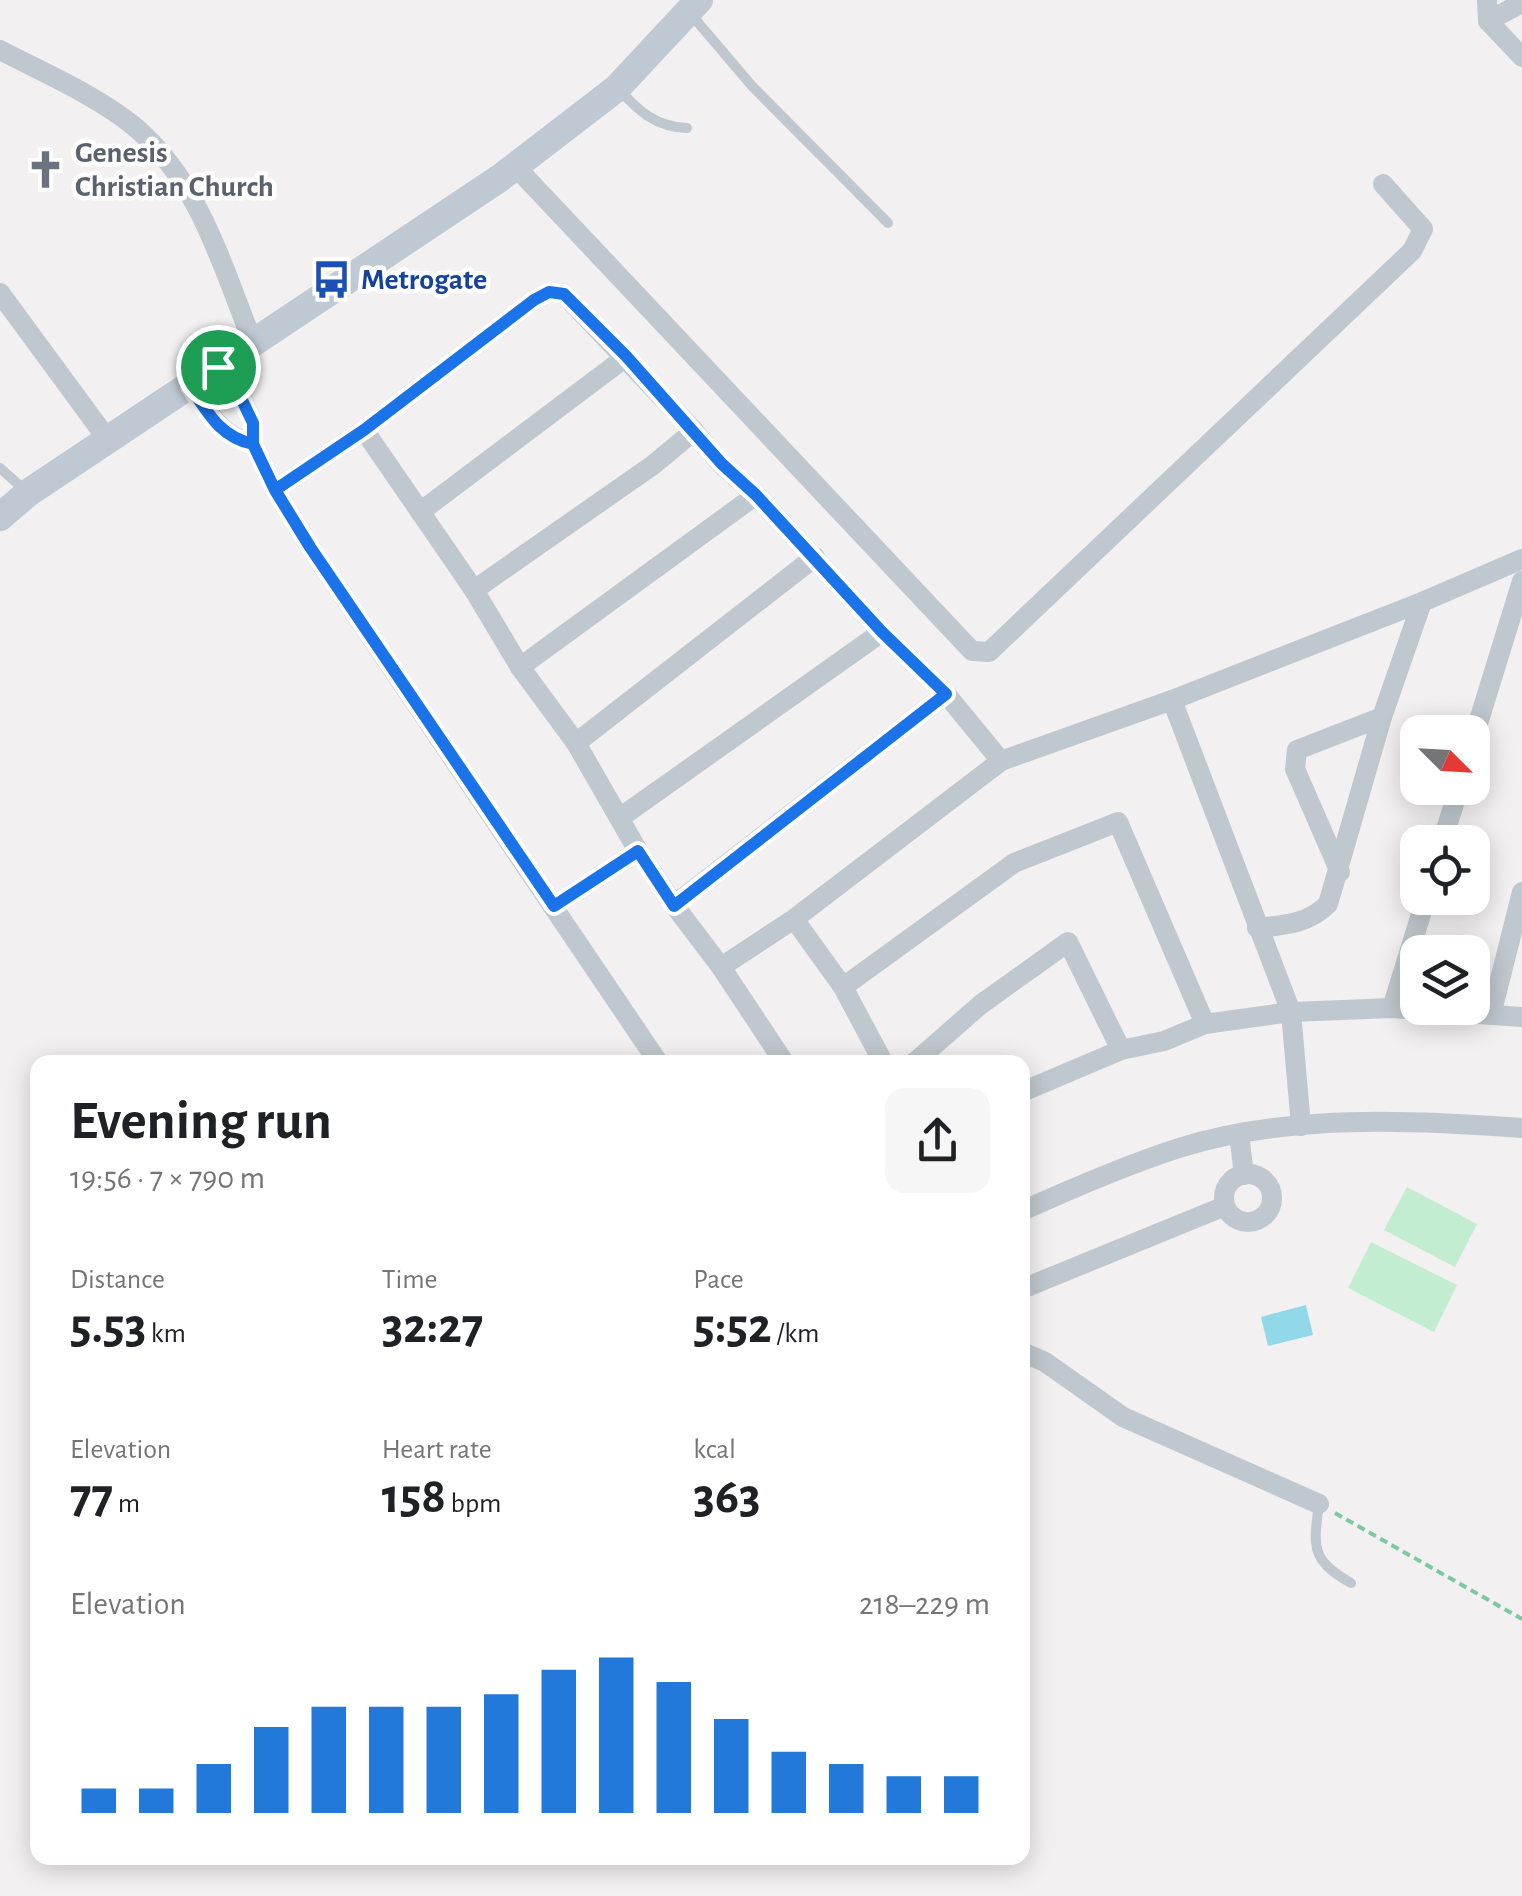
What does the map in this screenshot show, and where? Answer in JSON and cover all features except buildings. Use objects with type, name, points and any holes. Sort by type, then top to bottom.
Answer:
[{"type":"main road","points":[[0,517],[28,494],[515,166],[617,88],[694,6]]},
{"type":"street","points":[[1522,2],[1488,10],[1522,57]]},
{"type":"street","points":[[0,50],[104,106],[155,146],[198,208],[253,343]]},
{"type":"street","points":[[515,166],[972,651],[989,652],[1412,251],[1423,229],[1383,184]]},
{"type":"street","points":[[275,490],[364,430],[534,300],[549,292],[564,294],[882,632],[946,694],[1002,761]]},
{"type":"street","points":[[0,293],[108,440]]},
{"type":"street","points":[[420,512],[626,356]]},
{"type":"street","points":[[218,367],[247,410],[253,423],[253,444],[275,490],[310,547],[653,1055]]},
{"type":"street","points":[[190,386],[221,431],[234,440],[253,444]]},
{"type":"street","points":[[364,430],[474,590],[520,667],[576,743],[674,906],[779,1055]]},
{"type":"street","points":[[474,590],[653,465],[694,431]]},
{"type":"street","points":[[520,667],[756,495]]},
{"type":"street","points":[[576,743],[815,557]]},
{"type":"street","points":[[720,967],[794,919],[1002,761],[1172,700],[1422,602],[1522,558]]},
{"type":"street","points":[[1481,715],[1522,581]]},
{"type":"street","points":[[1257,928],[1297,923],[1316,916],[1328,904],[1382,717],[1422,602]]},
{"type":"street","points":[[621,817],[882,632]]},
{"type":"street","points":[[674,906],[946,694]]},
{"type":"street","points":[[1172,700],[1291,1012],[1301,1126]]},
{"type":"street","points":[[1340,872],[1294,760],[1298,750],[1382,717]]},
{"type":"street","points":[[843,987],[1014,863],[1118,822],[1205,1024]]},
{"type":"street","points":[[554,906],[638,851]]},
{"type":"street","points":[[1491,1014],[1522,892]]},
{"type":"street","points":[[1392,1008],[1421,915]]},
{"type":"street","points":[[794,919],[843,987],[879,1055]]},
{"type":"street","points":[[923,1055],[980,1005],[1068,942],[1121,1050]]},
{"type":"street","points":[[1030,1089],[1121,1050],[1164,1041],[1205,1024],[1291,1012],[1392,1008],[1522,1018]]},
{"type":"street","points":[[1030,1208],[1181,1148],[1239,1134],[1356,1123],[1522,1128]]},
{"type":"street","points":[[1239,1134],[1244,1174]]},
{"type":"street","points":[[1244,1174],[1266,1183],[1272,1199],[1266,1214],[1252,1222],[1229,1214],[1225,1206],[1225,1190],[1244,1174]]},
{"type":"street","points":[[1030,1285],[1225,1206]]},
{"type":"street","points":[[1030,1356],[1123,1418],[1319,1504]]},
{"type":"lane","points":[[694,6],[752,86],[888,223]]},
{"type":"lane","points":[[617,88],[652,120],[670,128],[687,128]]},
{"type":"lane","points":[[0,468],[28,494]]},
{"type":"lane","points":[[1319,1504],[1314,1540],[1320,1559],[1328,1570],[1352,1583]]},
{"type":"path","points":[[1319,1504],[1522,1619]]},
{"type":"green space","points":[[1407,1187],[1477,1224],[1455,1267],[1384,1230]]},
{"type":"green space","points":[[1371,1242],[1457,1285],[1434,1332],[1348,1288]]},
{"type":"water","points":[[1306,1305],[1313,1335],[1268,1346],[1261,1317]]},
{"type":"place","name":"Genesis Christian Church","points":[[45,169]]},
{"type":"place","name":"Metrogate","points":[[331,279]]},
{"type":"route","points":[[218,367],[190,386],[221,431],[234,440],[253,444],[275,490],[310,547],[554,906],[638,851],[674,906],[946,694],[882,632],[564,294],[549,292],[534,300],[364,430],[275,490],[253,444],[253,423],[241,398],[218,367]]}]
